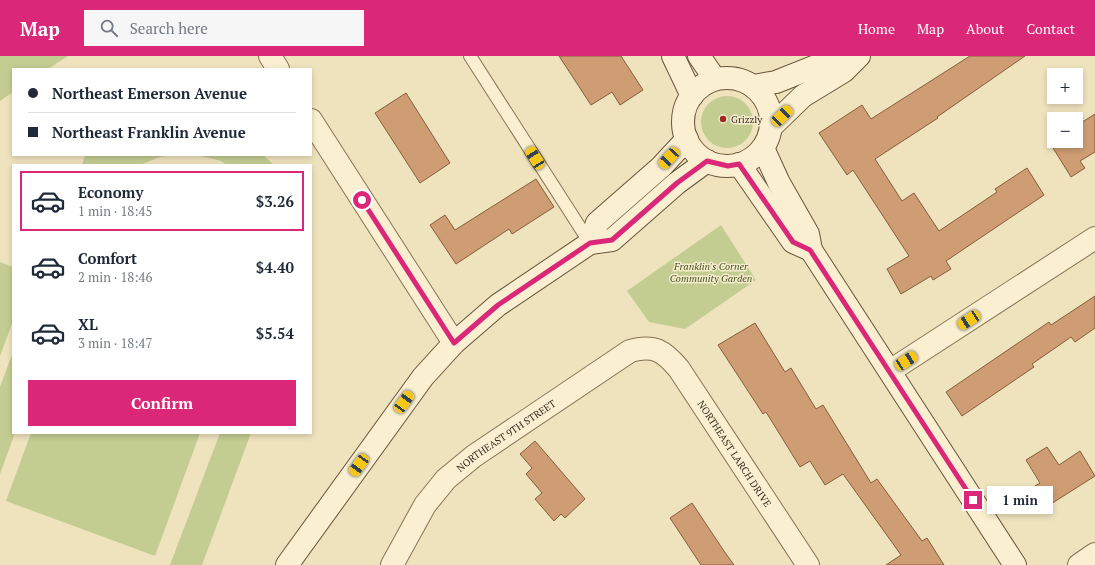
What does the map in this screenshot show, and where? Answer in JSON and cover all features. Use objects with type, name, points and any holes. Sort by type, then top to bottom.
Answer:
[{"type":"street","points":[[270,56],[277,68]]},
{"type":"street","points":[[672,56],[692,96]]},
{"type":"street","points":[[699,56],[715,79]]},
{"type":"street","points":[[753,86],[776,82],[836,58],[845,56]]},
{"type":"street","points":[[771,127],[803,96],[844,71],[859,56]]},
{"type":"street","points":[[728,78],[742,80],[753,86],[762,94],[768,104],[771,116],[771,127],[768,138],[763,148],[753,158],[739,164],[728,166],[707,161],[695,151],[687,139],[683,124],[685,109],[692,96],[702,86],[715,79],[728,78]]},
{"type":"street","points":[[312,122],[454,343]]},
{"type":"street","points":[[590,243],[597,223],[661,167],[687,139]]},
{"type":"street","points":[[763,148],[779,183],[808,234],[810,250],[1015,565]]},
{"type":"street","points":[[287,565],[423,377],[454,343],[498,305],[590,243],[612,240],[677,183],[707,161]]},
{"type":"street","points":[[739,164],[793,242],[810,250]]},
{"type":"street","points":[[890,371],[1095,238]]},
{"type":"street","name":"NORTHEAST 9TH STREET","points":[[392,565],[425,505],[446,479],[474,456],[630,351],[644,347],[654,349]]},
{"type":"street","name":"NORTHEAST LARCH DRIVE","points":[[654,349],[668,356],[679,369],[808,565]]},
{"type":"street","points":[[1079,565],[1095,554]]},
{"type":"lane","points":[[470,56],[590,243]]},
{"type":"green space","points":[[0,56],[68,56],[50,68],[12,68],[12,93],[0,101]]},
{"type":"green space","points":[[727,96],[737,98],[745,104],[751,112],[753,122],[751,132],[745,140],[737,146],[727,148],[717,146],[709,140],[703,132],[701,122],[703,112],[709,104],[717,98]]},
{"type":"green space","points":[[85,156],[168,156],[160,157],[142,164],[82,164]]},
{"type":"green space","points":[[201,156],[264,156],[273,164],[226,164],[221,161]]},
{"type":"green space","name":"Franklin's Corner Community Garden","points":[[721,225],[756,280],[685,329],[649,322],[627,291]]},
{"type":"green space","points":[[0,262],[12,267],[12,324],[0,356]]},
{"type":"green space","points":[[12,355],[12,434],[15,434],[0,474],[0,387]]},
{"type":"green space","points":[[31,434],[200,434],[155,556],[6,501]]},
{"type":"green space","points":[[220,434],[251,434],[202,565],[170,565]]},
{"type":"building","points":[[559,56],[621,56],[643,90],[620,105],[612,92],[591,105]]},
{"type":"building","points":[[970,56],[1025,56],[937,117],[938,118],[875,159],[902,201],[914,193],[939,231],[997,192],[995,189],[1027,168],[1044,195],[946,261],[951,269],[933,280],[931,276],[901,294],[887,269],[909,256],[853,170],[847,175],[819,133],[862,105],[871,119]]},
{"type":"building","points":[[406,93],[450,163],[420,183],[375,113]]},
{"type":"building","points":[[1095,114],[1095,152],[1080,161],[1085,168],[1071,177],[1053,148],[1083,148],[1083,122]]},
{"type":"building","points":[[536,179],[554,207],[512,234],[509,229],[456,264],[430,225],[445,215],[455,230]]},
{"type":"building","points":[[1095,296],[1095,328],[1075,342],[1071,337],[1032,364],[1034,367],[962,416],[946,392],[1049,322],[1051,325]]},
{"type":"building","points":[[755,323],[785,372],[791,368],[816,409],[823,405],[871,483],[877,479],[922,541],[927,538],[944,565],[886,565],[901,555],[843,474],[825,485],[810,461],[800,467],[766,412],[763,414],[718,345]]},
{"type":"building","points":[[535,441],[585,499],[565,518],[561,514],[554,521],[535,499],[542,493],[526,474],[532,468],[520,454]]},
{"type":"building","points":[[1047,447],[1059,465],[1080,451],[1095,476],[1043,509],[1030,489],[1040,483],[1026,460]]},
{"type":"building","points":[[692,503],[734,565],[701,565],[670,518]]},
{"type":"place","name":"Grizzly","points":[[723,119]]},
{"type":"route","points":[[362,200],[454,343],[498,305],[590,243],[612,240],[677,183],[707,161],[717,165],[728,166],[739,164],[793,242],[810,250],[973,500]]}]
